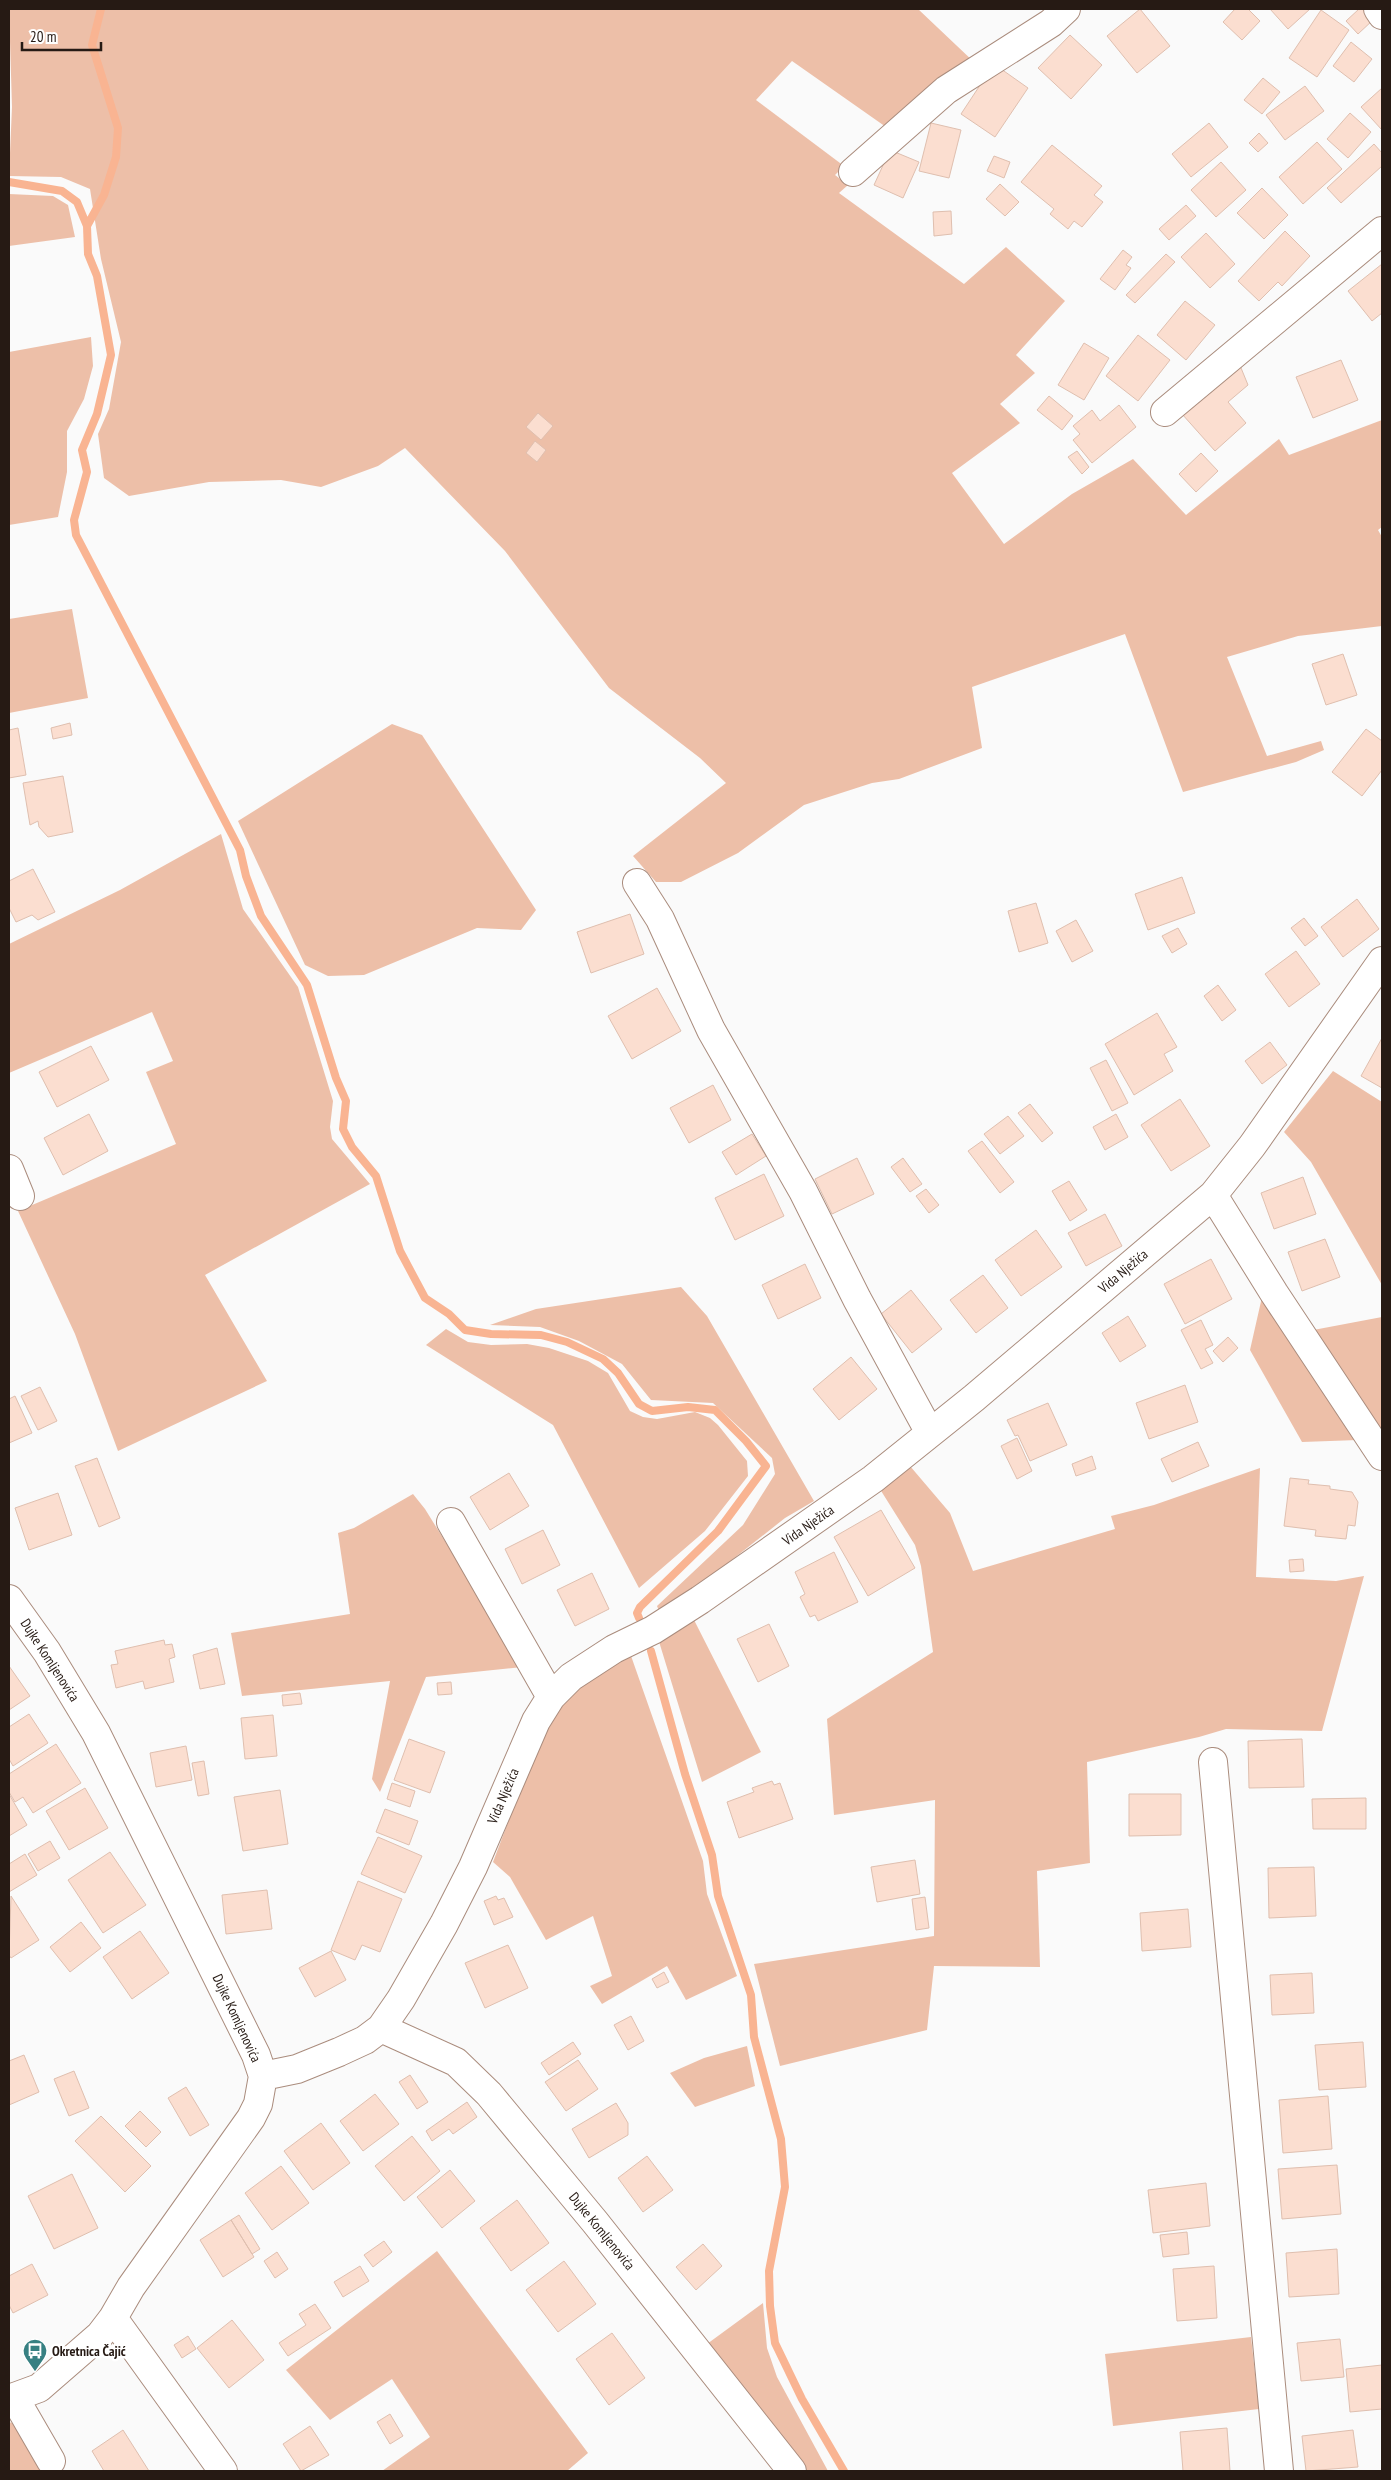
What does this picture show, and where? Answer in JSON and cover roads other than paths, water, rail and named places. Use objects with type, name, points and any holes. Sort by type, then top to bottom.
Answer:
[{"type":"street","points":[[853,172],[946,90],[1051,23],[1066,9]]},
{"type":"street","points":[[1378,9],[1382,15]]},
{"type":"street","points":[[1165,412],[1382,231]]},
{"type":"street","points":[[637,883],[660,919],[711,1030],[803,1191],[857,1299],[930,1433]]},
{"type":"street","name":"Vida Nježića","points":[[263,2076],[297,2069],[331,2056],[365,2040],[381,2028],[401,2000],[444,1924],[473,1867],[536,1721],[551,1697],[571,1676],[614,1648],[653,1630],[873,1479],[1213,1195],[1252,1146],[1382,962]]},
{"type":"street","points":[[9,1169],[20,1196]]},
{"type":"street","points":[[1213,1195],[1274,1293],[1382,1456]]},
{"type":"street","points":[[452,1522],[551,1697]]},
{"type":"street","name":"Dujke Komljenovića","points":[[9,1598],[47,1652],[96,1733],[227,1994],[256,2055],[263,2076],[258,2104],[251,2118],[131,2288],[113,2318],[100,2334],[54,2377],[39,2388],[13,2393]]},
{"type":"street","points":[[1213,1762],[1279,2471]]},
{"type":"street","name":"Dujke Komljenovića","points":[[381,2028],[456,2062],[490,2094],[595,2222],[792,2471]]},
{"type":"street","points":[[113,2318],[223,2471]]},
{"type":"street","points":[[13,2393],[51,2461]]},
{"type":"waterway","points":[[101,9],[92,45],[118,128],[116,157],[104,195],[87,226],[88,254],[97,276],[111,355],[97,414],[82,450],[87,472],[74,520],[76,535],[240,850],[246,876],[261,916],[307,985],[336,1078],[346,1101],[343,1129],[352,1147],[376,1176],[400,1251],[425,1298],[449,1314],[465,1330],[491,1334],[541,1335],[567,1342],[603,1359],[618,1373],[639,1404],[652,1411],[688,1407],[715,1410],[746,1441],[766,1466],[718,1531],[640,1607],[637,1613],[639,1618]]},
{"type":"waterway","points":[[9,182],[62,191],[77,202],[87,226]]},
{"type":"waterway","points":[[651,1651],[685,1774],[712,1855],[718,1896],[751,1995],[754,2037],[781,2139],[785,2187],[769,2271],[770,2306],[775,2343],[802,2399],[844,2471]]},
{"type":"place","name":"Okretnica Čajić","points":[[35,2372]]}]
